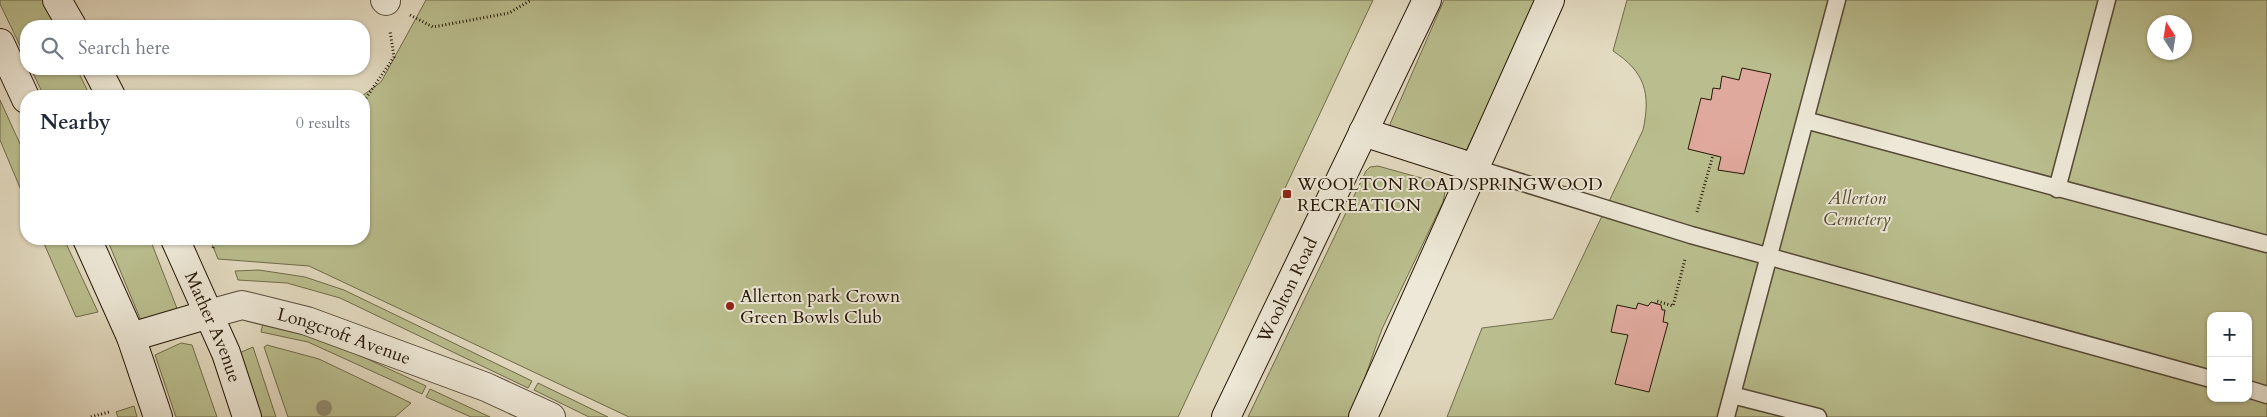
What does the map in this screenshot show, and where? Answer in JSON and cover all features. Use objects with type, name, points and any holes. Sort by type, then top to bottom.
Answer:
[{"type":"main road","points":[[57,0],[69,20]]},
{"type":"main road","name":"Woolton Road","points":[[1226,417],[1427,0]]},
{"type":"main road","points":[[1363,417],[1550,0]]},
{"type":"main road","points":[[0,43],[22,90]]},
{"type":"main road","points":[[100,75],[108,90]]},
{"type":"main road","points":[[1363,132],[1475,168]]},
{"type":"main road","points":[[90,245],[131,337],[158,417]]},
{"type":"main road","name":"Mather Avenue","points":[[178,245],[226,354],[247,417]]},
{"type":"main road","name":"Longcroft Avenue","points":[[131,337],[242,305],[307,321],[486,387],[551,417]]},
{"type":"lane","points":[[1726,417],[1837,0]]},
{"type":"lane","points":[[2057,189],[2107,0]]},
{"type":"lane","points":[[1805,120],[2267,244]]},
{"type":"lane","points":[[1475,168],[1691,235],[2207,378]]},
{"type":"lane","points":[[2252,390],[2267,394]]},
{"type":"lane","points":[[1732,395],[1818,417]]},
{"type":"path","points":[[386,1],[433,27],[509,13],[531,0]]},
{"type":"path","points":[[370,92],[394,57],[386,1]]},
{"type":"path","points":[[1656,304],[1657,302],[1673,306],[1713,155]]},
{"type":"path","points":[[212,250],[214,245]]},
{"type":"path","points":[[91,417],[109,412]]},
{"type":"green space","points":[[0,0],[44,0],[54,20],[20,20],[20,46],[0,4]]},
{"type":"green space","points":[[426,0],[1373,0],[1178,417],[629,417],[309,266],[218,259],[212,245],[370,245],[370,90],[381,82]]},
{"type":"green space","points":[[1444,0],[1538,0],[1463,157],[1392,135],[1390,124]]},
{"type":"green space","name":"Allerton Cemetery","points":[[1627,0],[2267,0],[2267,417],[1447,417],[1482,328],[1553,319],[1643,130],[1646,105],[1643,85],[1639,75],[1624,59],[1613,51]]},
{"type":"green space","points":[[34,75],[80,75],[87,90],[41,90]]},
{"type":"green space","points":[[0,100],[20,144],[20,188],[0,140]]},
{"type":"green space","points":[[1378,166],[1439,183],[1445,192],[1443,202],[1382,329],[1351,417],[1248,417],[1366,171],[1370,167]]},
{"type":"green space","points":[[45,245],[67,245],[98,312],[76,317]]},
{"type":"green space","points":[[110,245],[152,245],[178,311],[142,323]]},
{"type":"green space","points":[[259,270],[305,277],[344,290],[532,381],[528,388],[340,298],[287,283],[238,280],[235,271]]},
{"type":"green space","points":[[263,323],[313,334],[426,386],[422,394],[308,342],[261,332]]},
{"type":"green space","points":[[181,343],[192,345],[217,417],[176,417],[155,355]]},
{"type":"green space","points":[[267,345],[319,359],[411,403],[395,417],[288,417],[264,347]]},
{"type":"green space","points":[[253,347],[276,417],[257,417],[237,354]]},
{"type":"green space","points":[[538,383],[608,417],[589,417],[534,390]]},
{"type":"green space","points":[[430,389],[490,417],[471,417],[426,397]]},
{"type":"green space","points":[[134,406],[137,417],[118,417],[116,412]]},
{"type":"building","points":[[1742,68],[1771,74],[1744,174],[1718,170],[1721,157],[1688,149],[1701,98],[1711,100],[1713,88],[1720,89],[1722,76],[1739,80]]},
{"type":"building","points":[[1651,302],[1661,305],[1662,310],[1665,310],[1663,322],[1668,323],[1649,392],[1615,384],[1628,335],[1611,332],[1617,305],[1636,309],[1638,303],[1648,306]]},
{"type":"place","name":"WOOLTON ROAD/SPRINGWOOD RECREATION","points":[[1287,194]]},
{"type":"place","name":"Allerton park Crown Green Bowls Club","points":[[730,306]]}]
